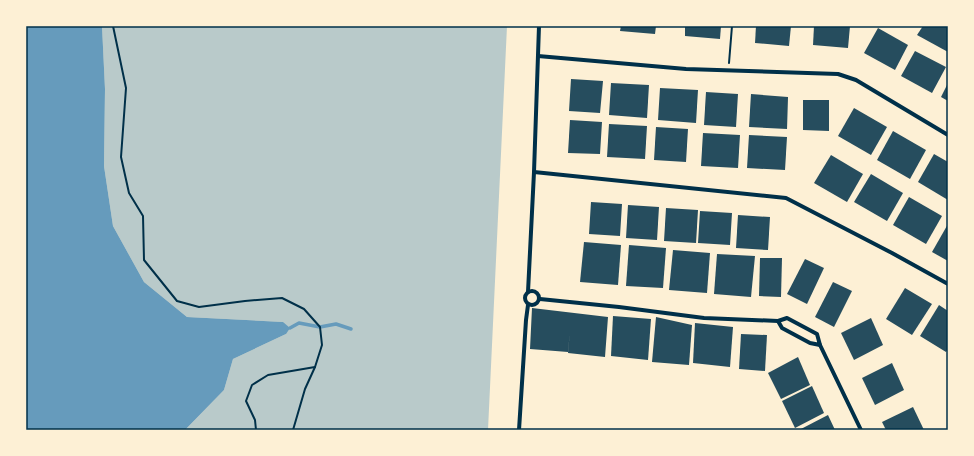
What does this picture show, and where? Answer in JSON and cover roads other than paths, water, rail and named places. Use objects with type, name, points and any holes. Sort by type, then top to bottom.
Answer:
[{"type":"street","points":[[518,430],[528,304],[525,299],[528,292],[539,26]]},
{"type":"street","points":[[538,56],[686,68],[838,74],[856,80],[948,135]]},
{"type":"street","points":[[534,172],[786,198],[948,284]]},
{"type":"street","points":[[528,292],[533,291],[537,293],[540,299]]},
{"type":"street","points":[[528,304],[531,306],[538,304],[540,299]]},
{"type":"street","points":[[540,299],[704,318],[778,321],[786,318],[817,334],[820,345],[861,430]]},
{"type":"street","points":[[778,321],[782,328],[810,343],[820,345]]},
{"type":"water","points":[[26,26],[102,26],[105,89],[104,166],[113,226],[144,282],[187,317],[283,322],[290,328],[286,334],[233,359],[224,390],[185,430],[26,430]]},
{"type":"waterway","points":[[290,328],[299,323],[320,327],[336,324],[351,329]]}]
